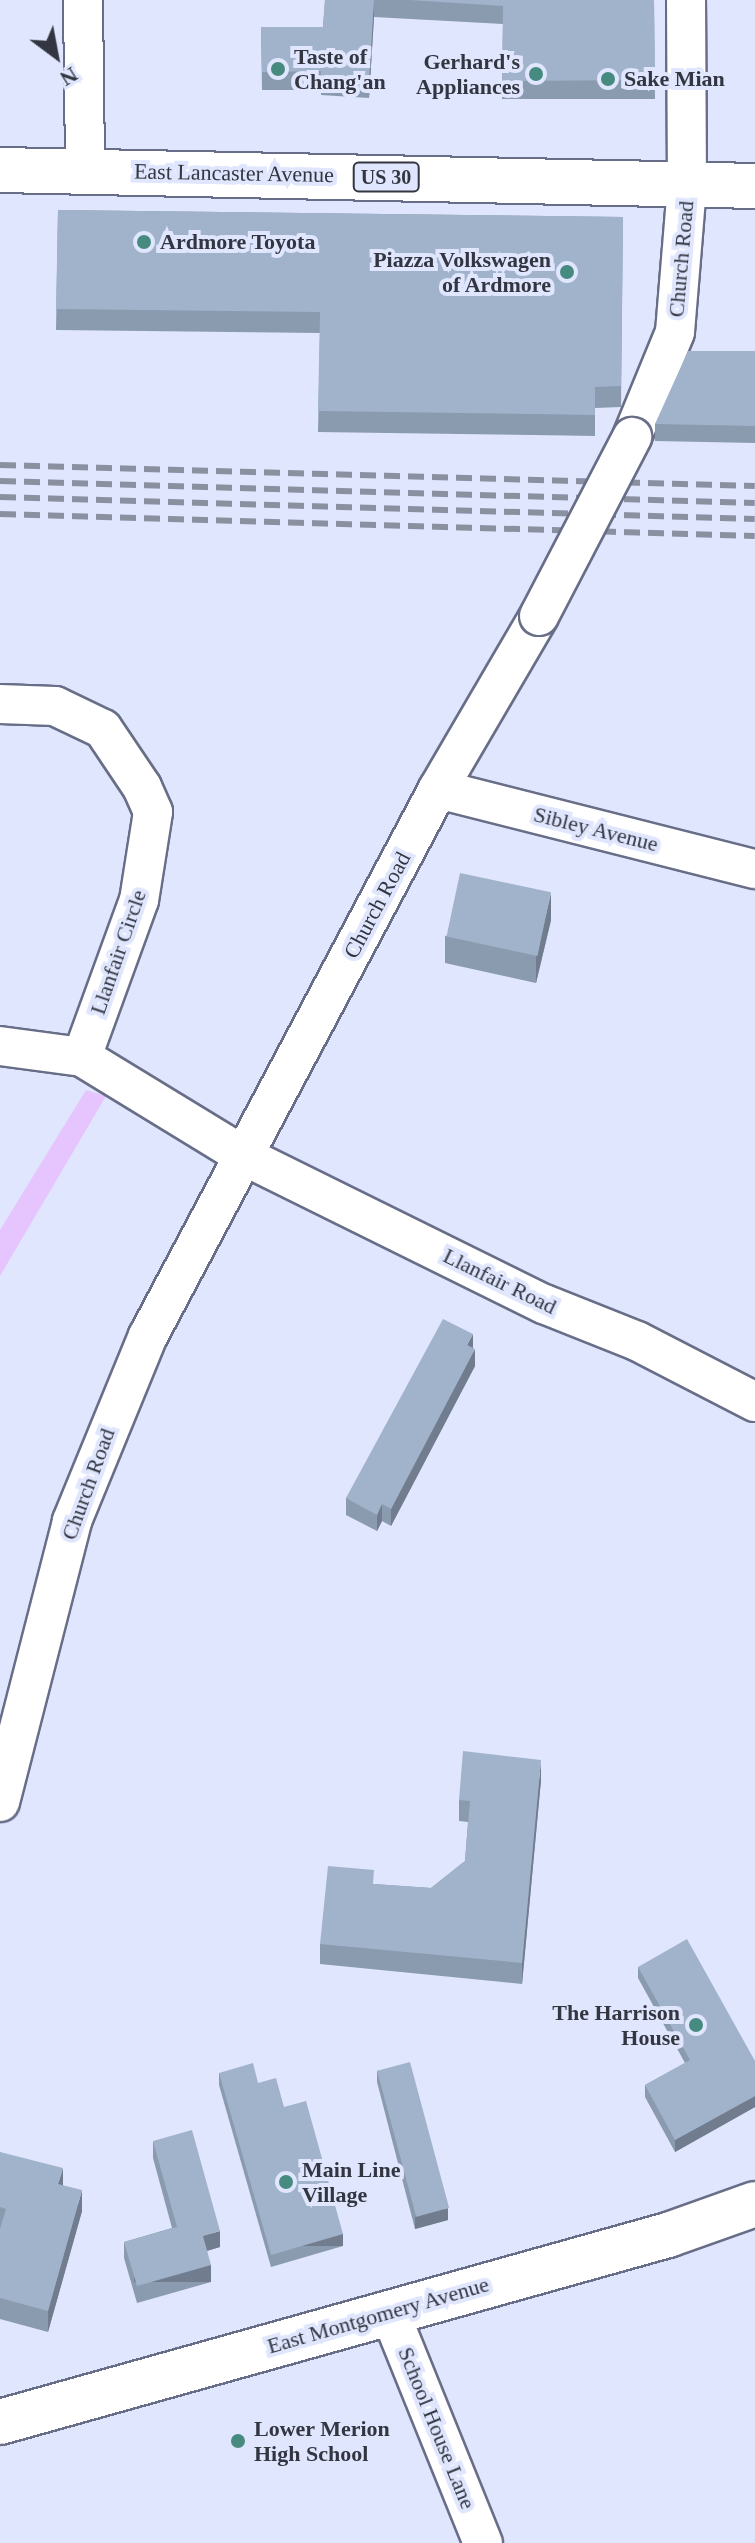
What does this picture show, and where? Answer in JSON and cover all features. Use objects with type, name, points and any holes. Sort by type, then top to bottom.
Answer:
[{"type":"main road","name":"East Lancaster Avenue","points":[[0,170],[85,169],[755,186]]},
{"type":"main road","name":"East Montgomery Avenue","points":[[0,2422],[668,2235],[755,2204]]},
{"type":"street","points":[[83,0],[85,169]]},
{"type":"street","name":"Church Road","points":[[0,1802],[8,1739],[72,1521],[148,1336],[246,1157],[438,789],[539,616],[632,437],[675,332],[687,186],[686,0]]},
{"type":"street","name":"Llanfair Circle","points":[[0,704],[55,706],[103,729],[142,787],[153,812],[139,900],[82,1057]]},
{"type":"street","name":"Sibley Avenue","points":[[438,789],[755,869]]},
{"type":"street","points":[[0,1046],[82,1057],[246,1157]]},
{"type":"street","name":"Llanfair Road","points":[[246,1157],[544,1304],[637,1341],[755,1402]]},
{"type":"street","name":"School House Lane","points":[[390,2313],[483,2543]]},
{"type":"shaded area","points":[[86,1090],[106,1096],[0,1276],[0,1230]]},
{"type":"building","points":[[325,0],[374,0],[369,79],[321,77],[321,71],[262,72],[261,27],[323,27]]},
{"type":"building","points":[[409,0],[654,0],[655,80],[502,81],[503,6]]},
{"type":"building","points":[[58,210],[623,217],[621,386],[595,387],[595,415],[318,411],[320,312],[56,309]]},
{"type":"building","points":[[688,351],[755,351],[755,426],[655,424]]},
{"type":"building","points":[[460,873],[551,892],[537,956],[446,937]]},
{"type":"building","points":[[443,1319],[473,1334],[467,1345],[475,1349],[391,1509],[382,1504],[377,1515],[346,1498]]},
{"type":"building","points":[[463,1751],[541,1760],[522,1963],[320,1944],[328,1866],[374,1870],[373,1884],[431,1888],[465,1861],[470,1801],[459,1800]]},
{"type":"building","name":"The Harrison House","points":[[687,1939],[755,2061],[755,2096],[675,2140],[645,2085],[690,2060],[638,1967]]},
{"type":"building","points":[[410,2062],[449,2208],[416,2217],[377,2071]]},
{"type":"building","name":"Main Line Village","points":[[253,2063],[258,2083],[276,2078],[284,2107],[306,2101],[343,2234],[271,2255],[219,2073]]},
{"type":"building","points":[[192,2130],[220,2231],[203,2236],[211,2265],[137,2286],[124,2242],[177,2227],[153,2141]]},
{"type":"building","points":[[0,2152],[63,2168],[58,2184],[82,2190],[48,2311],[0,2298],[0,2229],[6,2209],[0,2207]]},
{"type":"railway","points":[[0,465],[755,486]]},
{"type":"railway","points":[[0,481],[755,503]]},
{"type":"railway","points":[[0,497],[755,519]]},
{"type":"railway","points":[[0,514],[755,536]]},
{"type":"place","name":"Taste of Chang'an","points":[[278,69]]},
{"type":"place","name":"Gerhard's Appliances","points":[[536,74]]},
{"type":"place","name":"Sake Mian","points":[[608,79]]},
{"type":"place","name":"Ardmore Toyota","points":[[144,242]]},
{"type":"place","name":"Piazza Volkswagen of Ardmore","points":[[567,272]]},
{"type":"place","name":"The Harrison House","points":[[696,2025]]},
{"type":"place","name":"Main Line Village","points":[[286,2182]]},
{"type":"place","name":"Lower Merion High School","points":[[238,2441]]}]
